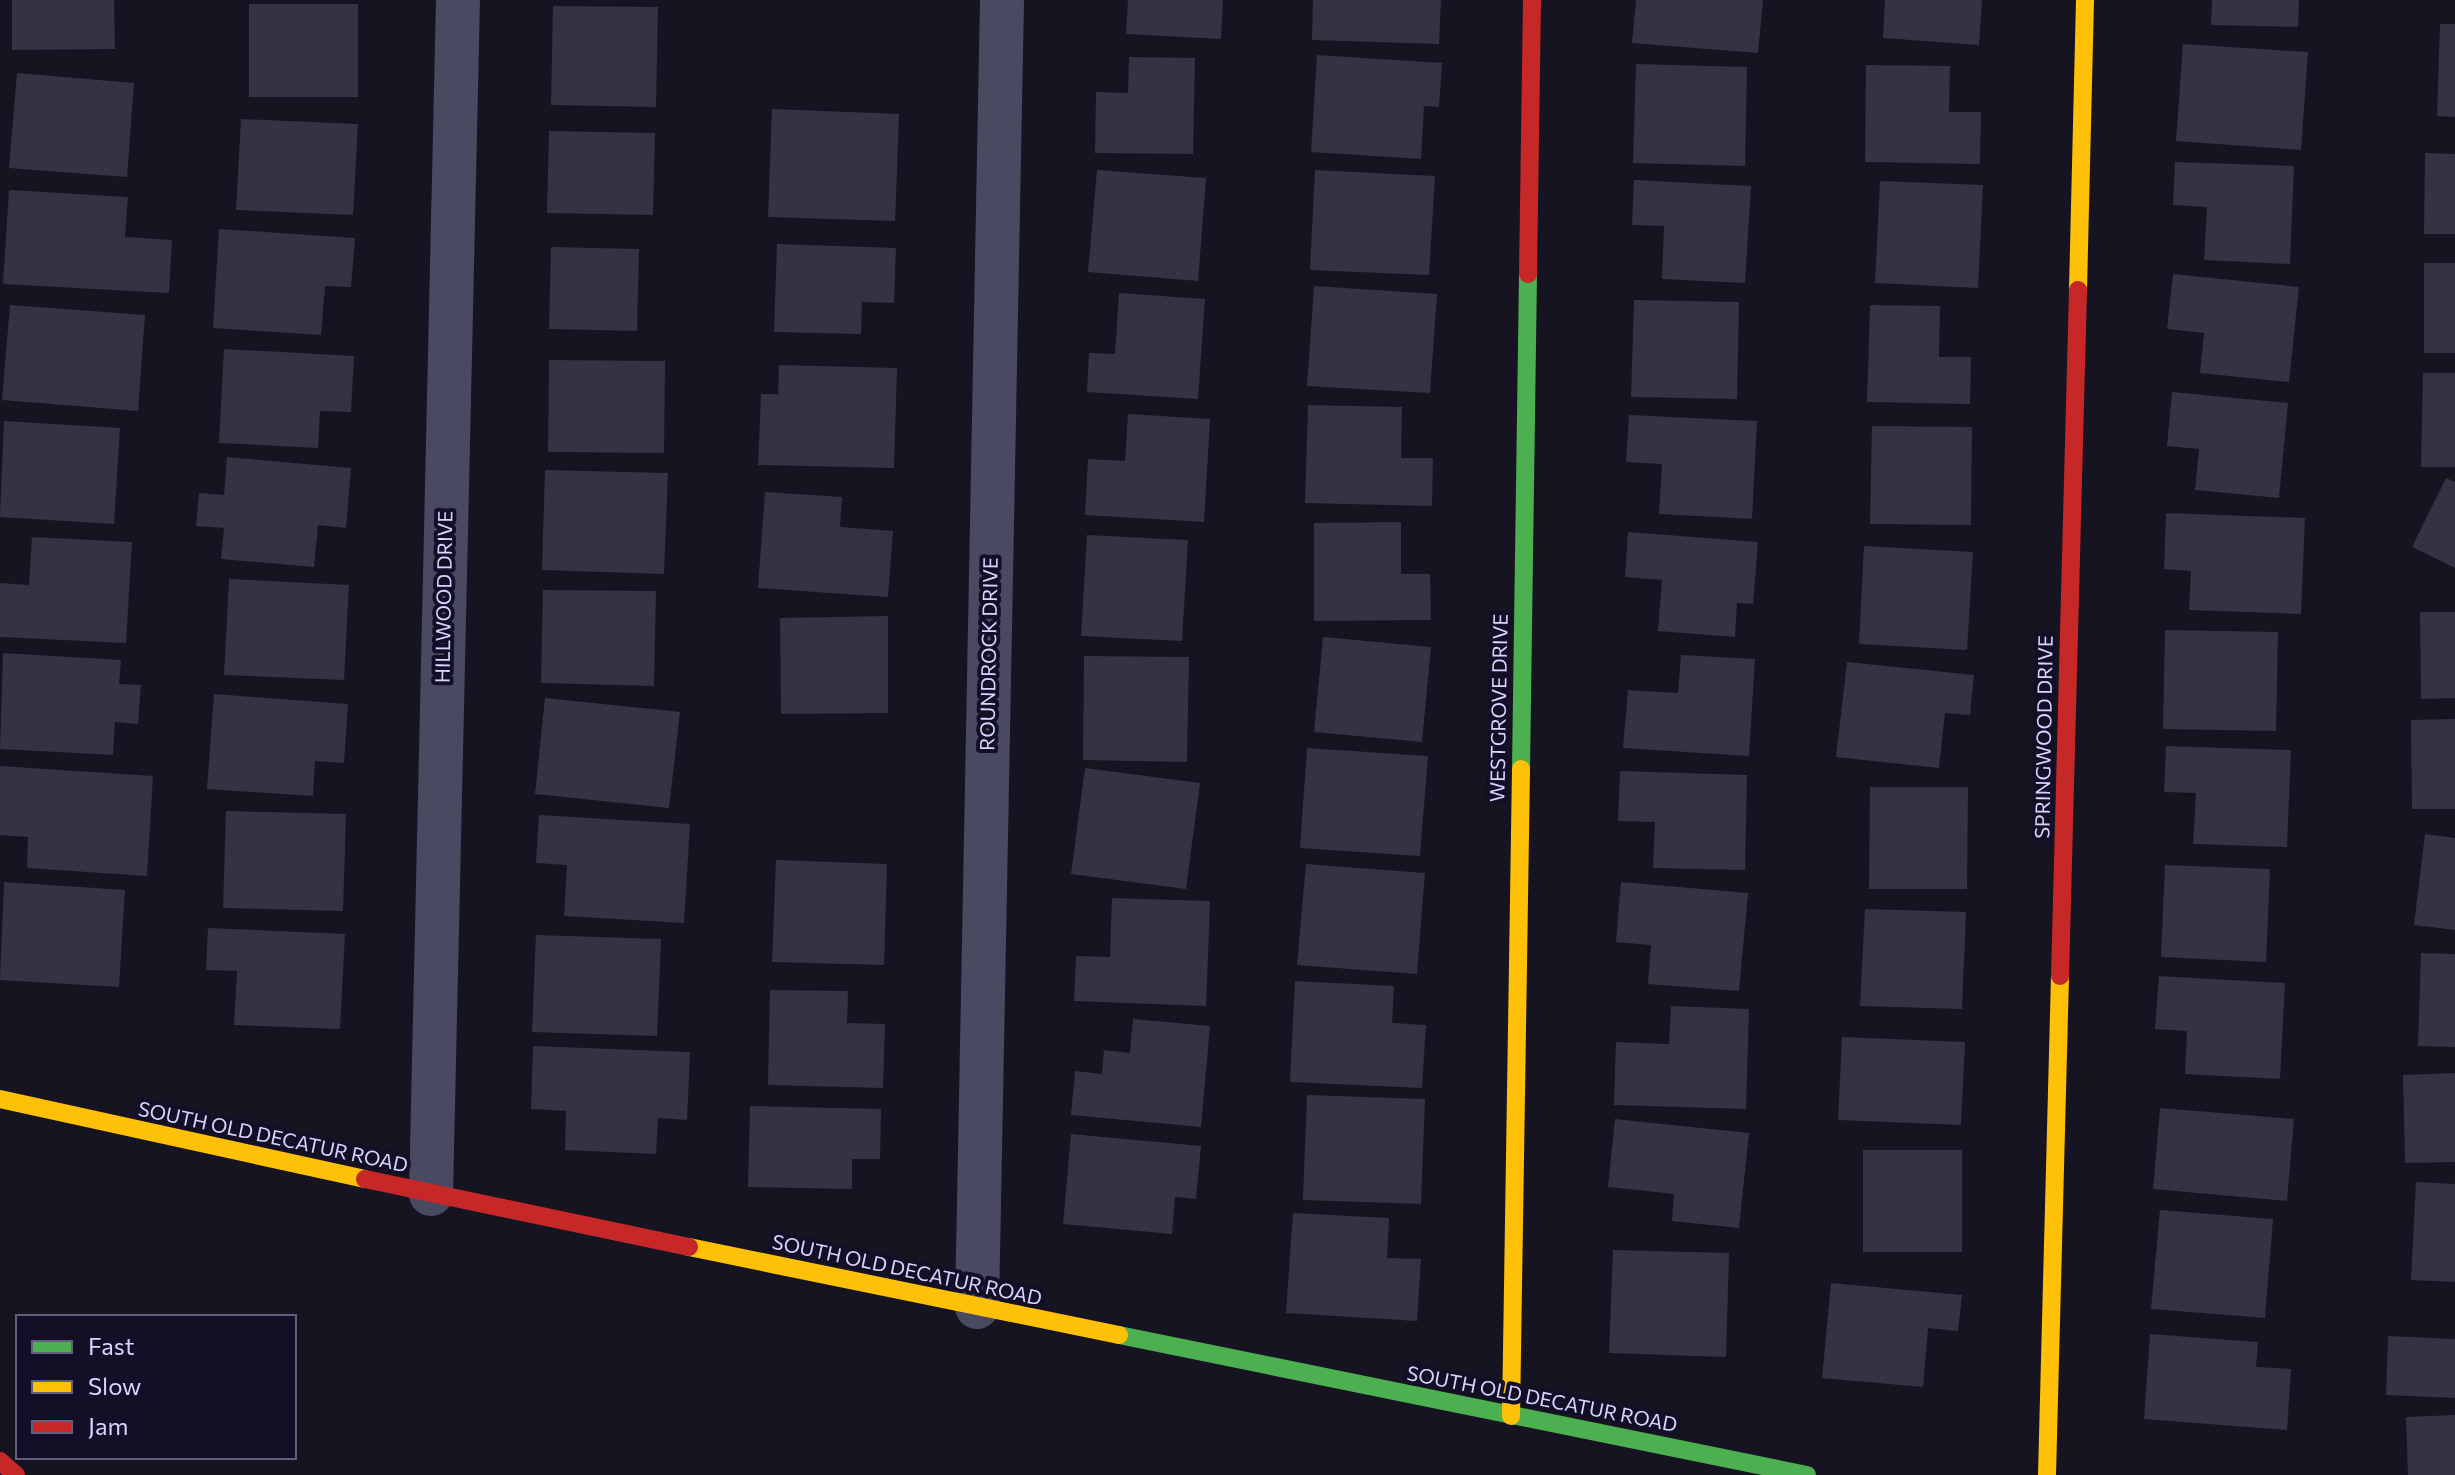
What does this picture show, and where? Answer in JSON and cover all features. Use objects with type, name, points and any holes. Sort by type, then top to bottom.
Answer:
[{"type":"street","name":"HILLWOOD DRIVE","points":[[431,1194],[458,0]]},
{"type":"street","name":"ROUNDROCK DRIVE","points":[[977,1307],[1002,0]]},
{"type":"street","name":"WESTGROVE DRIVE","points":[[1511,1416],[1532,0]]},
{"type":"street","name":"SPRINGWOOD DRIVE","points":[[2047,1475],[2085,0]]},
{"type":"street","name":"SOUTH OLD DECATUR ROAD","points":[[0,1099],[431,1194],[1807,1475]]},
{"type":"street","points":[[0,1461],[16,1475]]},
{"type":"building","points":[[12,0],[114,0],[115,49],[12,50]]},
{"type":"building","points":[[1128,0],[1223,0],[1221,39],[1126,34]]},
{"type":"building","points":[[1313,0],[1441,0],[1439,44],[1312,40]]},
{"type":"building","points":[[1636,0],[1763,0],[1758,53],[1632,43]]},
{"type":"building","points":[[1885,0],[1982,0],[1979,45],[1883,38]]},
{"type":"building","points":[[2212,0],[2299,0],[2298,27],[2211,25]]},
{"type":"building","points":[[249,4],[358,4],[358,97],[249,97]]},
{"type":"building","points":[[553,6],[658,7],[656,107],[551,105]]},
{"type":"building","points":[[2440,24],[2455,24],[2455,117],[2437,116]]},
{"type":"building","points":[[2183,44],[2308,52],[2301,150],[2176,141]]},
{"type":"building","points":[[1317,55],[1442,63],[1439,107],[1424,106],[1421,159],[1311,152]]},
{"type":"building","points":[[1129,57],[1195,58],[1193,154],[1095,153],[1096,92],[1128,93]]},
{"type":"building","points":[[1636,64],[1747,67],[1745,166],[1633,163]]},
{"type":"building","points":[[1866,65],[1950,66],[1949,112],[1981,112],[1980,164],[1865,162]]},
{"type":"building","points":[[17,73],[134,83],[127,177],[9,168]]},
{"type":"building","points":[[772,109],[899,114],[895,221],[768,217]]},
{"type":"building","points":[[241,119],[358,124],[353,215],[236,210]]},
{"type":"building","points":[[549,131],[655,133],[653,215],[547,213]]},
{"type":"building","points":[[2425,153],[2455,154],[2455,234],[2424,234]]},
{"type":"building","points":[[2175,162],[2294,166],[2290,264],[2204,260],[2207,207],[2173,205]]},
{"type":"building","points":[[1097,170],[1206,178],[1198,281],[1088,272]]},
{"type":"building","points":[[1315,170],[1435,176],[1429,275],[1310,270]]},
{"type":"building","points":[[1634,180],[1751,186],[1745,283],[1662,279],[1664,226],[1632,225]]},
{"type":"building","points":[[1880,181],[1983,185],[1978,288],[1875,283]]},
{"type":"building","points":[[9,190],[128,197],[125,237],[172,240],[169,293],[3,284]]},
{"type":"building","points":[[219,229],[355,238],[351,287],[325,286],[321,335],[213,328]]},
{"type":"building","points":[[777,244],[896,248],[894,303],[862,302],[861,334],[774,332]]},
{"type":"building","points":[[551,247],[639,249],[637,331],[549,329]]},
{"type":"building","points":[[2424,263],[2455,263],[2455,353],[2424,353]]},
{"type":"building","points":[[2173,274],[2299,287],[2289,382],[2200,373],[2204,333],[2167,329]]},
{"type":"building","points":[[1314,286],[1437,294],[1430,393],[1307,386]]},
{"type":"building","points":[[1119,293],[1205,299],[1198,399],[1087,392],[1089,353],[1115,354]]},
{"type":"building","points":[[1634,300],[1739,302],[1737,399],[1631,397]]},
{"type":"building","points":[[10,305],[145,315],[138,411],[2,400]]},
{"type":"building","points":[[1870,305],[1940,306],[1939,357],[1971,357],[1970,404],[1867,402]]},
{"type":"building","points":[[224,349],[354,356],[351,412],[320,411],[318,448],[219,443]]},
{"type":"building","points":[[549,360],[665,361],[664,453],[548,452]]},
{"type":"building","points":[[779,365],[897,368],[894,468],[758,465],[761,394],[778,394]]},
{"type":"building","points":[[2423,373],[2455,373],[2455,467],[2421,467]]},
{"type":"building","points":[[2172,392],[2288,403],[2279,498],[2195,490],[2199,449],[2167,446]]},
{"type":"building","points":[[1308,405],[1402,407],[1401,458],[1433,458],[1432,506],[1305,503]]},
{"type":"building","points":[[1128,414],[1210,419],[1204,522],[1085,515],[1088,459],[1125,461]]},
{"type":"building","points":[[1629,415],[1757,421],[1752,519],[1659,514],[1662,464],[1626,462]]},
{"type":"building","points":[[4,421],[120,428],[114,524],[0,517]]},
{"type":"building","points":[[1872,426],[1972,427],[1971,525],[1870,524]]},
{"type":"building","points":[[227,457],[351,468],[346,528],[318,525],[314,567],[221,559],[224,528],[196,526],[199,493],[224,495]]},
{"type":"building","points":[[545,470],[668,473],[664,574],[542,570]]},
{"type":"building","points":[[2446,478],[2455,482],[2455,568],[2412,547]]},
{"type":"building","points":[[765,492],[842,497],[840,527],[893,531],[888,597],[758,588]]},
{"type":"building","points":[[2166,513],[2305,518],[2301,614],[2189,610],[2191,571],[2164,569]]},
{"type":"building","points":[[1401,522],[1401,574],[1430,574],[1431,620],[1314,621],[1314,523]]},
{"type":"building","points":[[1628,532],[1758,542],[1753,604],[1737,603],[1735,637],[1658,631],[1662,580],[1625,577]]},
{"type":"building","points":[[1087,535],[1188,540],[1182,641],[1081,636]]},
{"type":"building","points":[[32,537],[132,542],[126,643],[0,637],[0,583],[29,585]]},
{"type":"building","points":[[1864,546],[1973,552],[1967,650],[1859,644]]},
{"type":"building","points":[[229,579],[349,585],[344,680],[224,675]]},
{"type":"building","points":[[543,590],[656,591],[654,686],[541,683]]},
{"type":"building","points":[[2420,612],[2455,612],[2455,698],[2421,699]]},
{"type":"building","points":[[888,616],[888,713],[781,714],[780,618]]},
{"type":"building","points":[[2165,630],[2278,632],[2276,731],[2163,729]]},
{"type":"building","points":[[1323,637],[1431,647],[1422,742],[1314,732]]},
{"type":"building","points":[[3,653],[121,660],[119,684],[141,685],[138,724],[115,722],[113,755],[0,749]]},
{"type":"building","points":[[1681,655],[1755,659],[1749,756],[1623,748],[1628,690],[1678,693]]},
{"type":"building","points":[[1084,656],[1189,657],[1187,762],[1083,760]]},
{"type":"building","points":[[1847,662],[1974,675],[1970,715],[1945,713],[1939,768],[1836,757]]},
{"type":"building","points":[[214,694],[348,704],[344,763],[315,761],[313,796],[207,789]]},
{"type":"building","points":[[545,698],[680,712],[669,808],[535,794]]},
{"type":"building","points":[[2455,719],[2455,809],[2412,809],[2411,720]]},
{"type":"building","points":[[2166,746],[2291,750],[2287,847],[2193,844],[2196,793],[2164,792]]},
{"type":"building","points":[[1307,748],[1428,756],[1420,856],[1300,848]]},
{"type":"building","points":[[0,766],[153,776],[147,876],[27,868],[28,837],[0,835]]},
{"type":"building","points":[[1085,768],[1200,783],[1186,889],[1071,874]]},
{"type":"building","points":[[1620,771],[1747,775],[1745,870],[1653,868],[1655,822],[1618,821]]},
{"type":"building","points":[[1870,787],[1968,787],[1967,889],[1869,889]]},
{"type":"building","points":[[226,811],[346,814],[343,911],[223,908]]},
{"type":"building","points":[[539,815],[690,824],[684,923],[564,916],[567,865],[536,863]]},
{"type":"building","points":[[2425,834],[2455,838],[2455,930],[2414,925]]},
{"type":"building","points":[[776,860],[887,864],[884,965],[772,962]]},
{"type":"building","points":[[1306,864],[1425,873],[1417,974],[1297,965]]},
{"type":"building","points":[[2165,865],[2270,869],[2266,962],[2161,957]]},
{"type":"building","points":[[4,882],[125,890],[119,987],[0,980]]},
{"type":"building","points":[[1621,882],[1748,893],[1739,991],[1648,984],[1651,945],[1616,942]]},
{"type":"building","points":[[1112,898],[1210,901],[1206,1006],[1074,1001],[1076,956],[1110,957]]},
{"type":"building","points":[[1865,909],[1966,912],[1962,1009],[1860,1006]]},
{"type":"building","points":[[208,928],[345,934],[340,1029],[234,1025],[237,971],[206,970]]},
{"type":"building","points":[[536,935],[661,939],[657,1036],[532,1032]]},
{"type":"building","points":[[2421,953],[2455,954],[2455,1047],[2418,1046]]},
{"type":"building","points":[[2159,976],[2285,983],[2280,1079],[2185,1074],[2187,1031],[2155,1029]]},
{"type":"building","points":[[1295,981],[1394,986],[1392,1023],[1426,1025],[1422,1088],[1290,1082]]},
{"type":"building","points":[[770,990],[848,991],[847,1023],[885,1024],[883,1088],[768,1085]]},
{"type":"building","points":[[1671,1006],[1749,1009],[1746,1109],[1614,1105],[1616,1042],[1669,1044]]},
{"type":"building","points":[[1133,1019],[1210,1026],[1201,1127],[1071,1115],[1075,1071],[1102,1074],[1104,1050],[1130,1053]]},
{"type":"building","points":[[1842,1037],[1965,1042],[1961,1125],[1838,1120]]},
{"type":"building","points":[[533,1046],[690,1052],[687,1120],[658,1118],[656,1154],[565,1150],[566,1111],[531,1109]]},
{"type":"building","points":[[2455,1073],[2455,1162],[2405,1163],[2403,1075]]},
{"type":"building","points":[[1307,1095],[1425,1099],[1421,1204],[1303,1200]]},
{"type":"building","points":[[750,1106],[881,1109],[880,1159],[852,1159],[852,1189],[748,1187]]},
{"type":"building","points":[[2160,1108],[2294,1119],[2287,1201],[2153,1189]]},
{"type":"building","points":[[1615,1119],[1749,1133],[1739,1228],[1672,1221],[1674,1194],[1608,1187]]},
{"type":"building","points":[[1071,1134],[1201,1146],[1196,1199],[1175,1197],[1172,1234],[1063,1224]]},
{"type":"building","points":[[1863,1150],[1962,1150],[1962,1252],[1863,1252]]},
{"type":"building","points":[[2416,1182],[2455,1184],[2455,1282],[2411,1280]]},
{"type":"building","points":[[2160,1210],[2273,1219],[2265,1318],[2151,1309]]},
{"type":"building","points":[[1293,1213],[1389,1218],[1387,1258],[1421,1259],[1417,1321],[1286,1313]]},
{"type":"building","points":[[1613,1250],[1729,1253],[1726,1357],[1609,1353]]},
{"type":"building","points":[[1831,1283],[1962,1295],[1958,1331],[1928,1328],[1923,1387],[1822,1378]]},
{"type":"building","points":[[2150,1334],[2258,1342],[2256,1367],[2291,1369],[2287,1430],[2144,1419]]},
{"type":"building","points":[[2388,1336],[2455,1339],[2455,1398],[2386,1395]]},
{"type":"building","points":[[2455,1415],[2455,1475],[2408,1475],[2406,1417]]},
{"type":"traffic: fast","points":[[1521,769],[1528,274]]},
{"type":"traffic: fast","points":[[1119,1335],[1807,1475]]},
{"type":"traffic: slow","points":[[2078,290],[2085,0]]},
{"type":"traffic: slow","points":[[1511,1416],[1521,769]]},
{"type":"traffic: slow","points":[[2047,1475],[2060,976]]},
{"type":"traffic: slow","points":[[0,1099],[365,1179]]},
{"type":"traffic: slow","points":[[689,1247],[1119,1335]]},
{"type":"traffic: jam","points":[[1528,274],[1532,0]]},
{"type":"traffic: jam","points":[[2060,976],[2078,290]]},
{"type":"traffic: jam","points":[[365,1179],[689,1247]]},
{"type":"traffic: jam","points":[[0,1461],[16,1475]]}]
